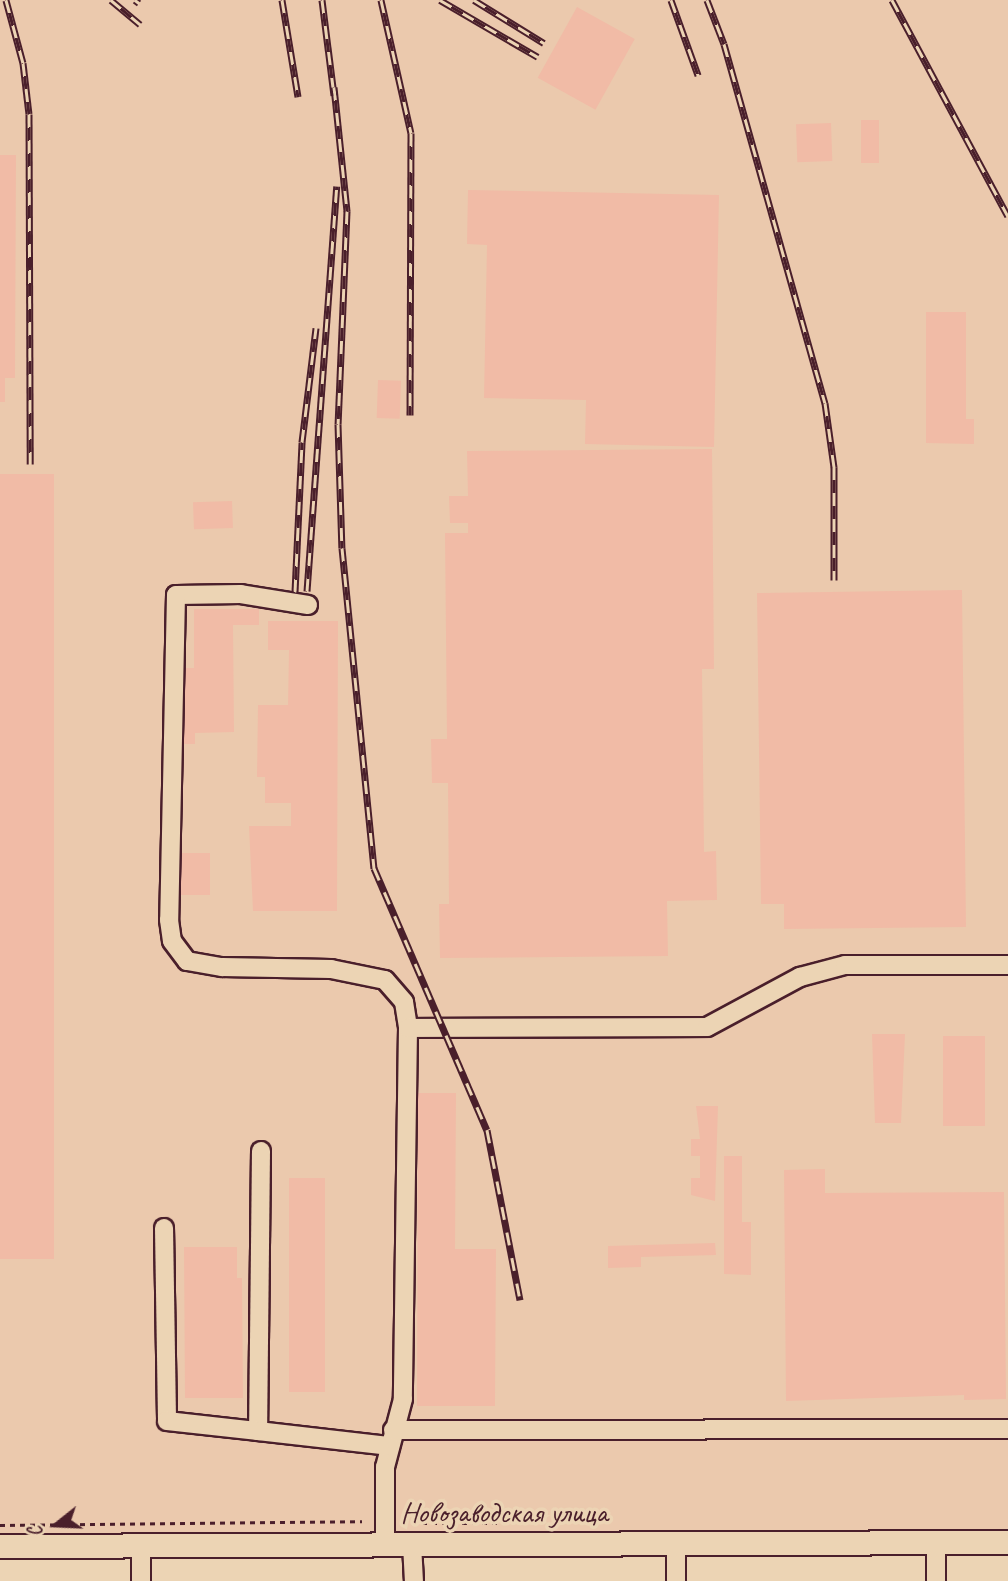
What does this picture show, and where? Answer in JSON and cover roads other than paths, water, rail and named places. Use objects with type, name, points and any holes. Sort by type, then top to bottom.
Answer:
[{"type":"main road","name":"Новозаводская улица","points":[[0,1546],[1008,1542]]},
{"type":"street","points":[[308,605],[242,594],[176,595],[169,920],[172,942],[187,961],[198,964],[331,970],[385,980],[404,1002],[408,1028],[403,1399],[385,1467],[385,1544]]},
{"type":"street","points":[[408,1028],[707,1027],[800,976],[845,965],[1008,965]]},
{"type":"street","points":[[258,1431],[261,1151]]},
{"type":"street","points":[[164,1228],[167,1421],[258,1431],[391,1438],[1008,1429]]},
{"type":"street","points":[[936,1542],[936,1581]]},
{"type":"street","points":[[676,1543],[676,1581]]},
{"type":"street","points":[[412,1544],[414,1581]]},
{"type":"street","points":[[141,1545],[141,1581]]},
{"type":"railway","points":[[6,0],[23,63],[29,114],[30,464]]},
{"type":"railway","points":[[111,0],[140,24]]},
{"type":"railway","points":[[135,0],[139,3]]},
{"type":"railway","points":[[282,0],[298,97]]},
{"type":"railway","points":[[322,0],[334,95]]},
{"type":"railway","points":[[381,0],[411,133],[410,415]]},
{"type":"railway","points":[[440,0],[538,57]]},
{"type":"railway","points":[[474,0],[544,43]]},
{"type":"railway","points":[[671,0],[698,75]]},
{"type":"railway","points":[[707,0],[724,44],[825,403],[834,467],[834,580]]},
{"type":"railway","points":[[892,0],[1008,216]]},
{"type":"railway","points":[[334,87],[347,211],[338,424],[342,548],[374,868],[487,1130],[520,1300]]},
{"type":"railway","points":[[307,591],[337,186]]},
{"type":"railway","points":[[295,592],[302,442],[316,328]]}]
